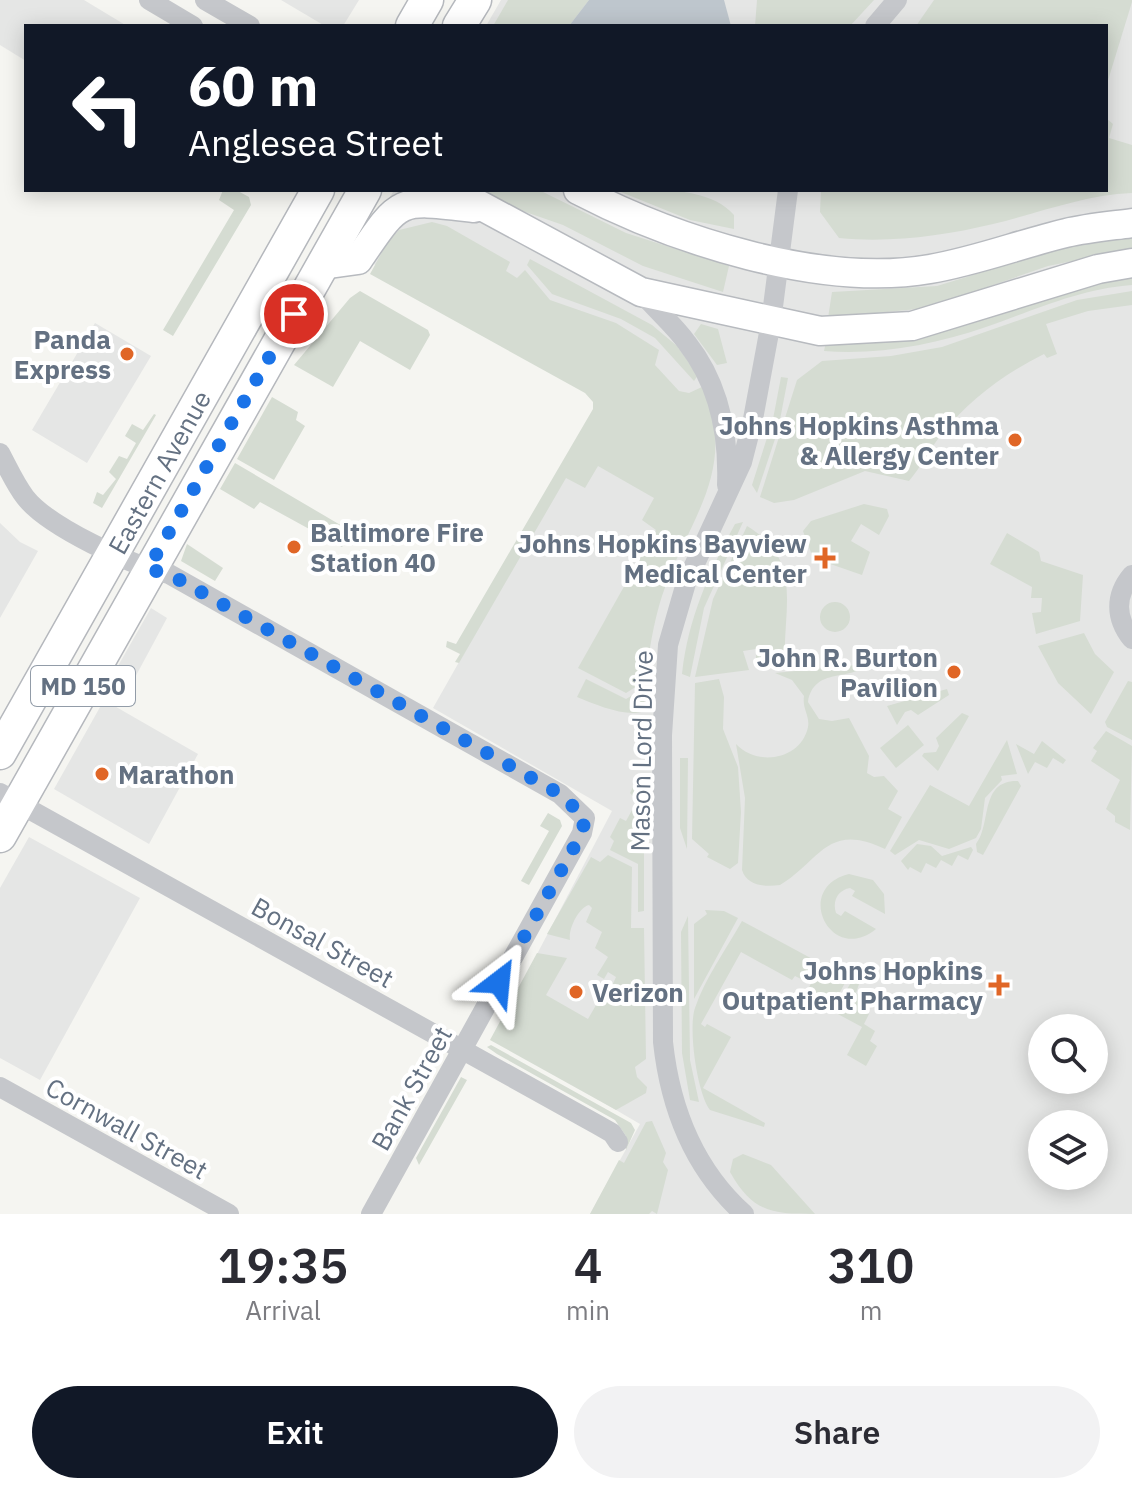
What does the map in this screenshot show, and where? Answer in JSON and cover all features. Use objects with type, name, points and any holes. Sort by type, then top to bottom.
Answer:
[{"type":"main road","points":[[413,24],[427,0]]},
{"type":"main road","points":[[460,24],[475,0]]},
{"type":"main road","name":"Eastern Avenue","points":[[0,753],[317,192]]},
{"type":"main road","name":"Eastern Avenue","points":[[0,836],[9,798],[148,569],[364,192]]},
{"type":"street","points":[[149,0],[190,24]]},
{"type":"street","points":[[205,0],[247,24]]},
{"type":"street","points":[[877,24],[897,0]]},
{"type":"street","points":[[455,192],[641,292],[771,322],[847,332],[912,326],[1098,269],[1132,263]]},
{"type":"street","points":[[582,192],[676,235],[828,270],[926,270],[1015,250],[1066,233],[1132,223]]},
{"type":"street","name":"Mason Lord Drive","points":[[744,1214],[715,1182],[682,1127],[669,1090],[663,1042],[663,683],[677,608],[727,497],[753,419],[771,322],[788,192]]},
{"type":"street","points":[[322,265],[358,260],[390,213],[409,204],[484,209]]},
{"type":"street","points":[[641,292],[686,341],[717,399],[728,453],[727,497]]},
{"type":"street","points":[[0,453],[26,499],[57,522],[148,569]]},
{"type":"street","name":"Bank Street","points":[[148,569],[169,574],[344,670],[560,794],[585,818],[582,833],[371,1214]]},
{"type":"street","points":[[1132,575],[1119,600],[1119,615],[1132,639]]},
{"type":"street","name":"Bonsal Street","points":[[9,798],[609,1131],[618,1142]]},
{"type":"street","name":"Cornwall Street","points":[[0,1087],[229,1214]]},
{"type":"shaded area","points":[[0,0],[84,0],[124,24],[24,24],[24,60],[0,45]]},
{"type":"shaded area","points":[[281,0],[359,0],[344,24],[322,24]]},
{"type":"shaded area","name":"Johns Hopkins Bayview Medical Center","points":[[501,0],[1132,0],[1132,1214],[590,1214],[640,1124],[493,1038],[612,811],[433,708],[608,399],[358,255],[393,192],[1108,192],[1108,24],[487,24]]},
{"type":"shaded area","points":[[508,0],[589,0],[571,24],[494,24]]},
{"type":"shaded area","points":[[589,0],[724,0],[730,24],[571,24]]},
{"type":"shaded area","points":[[757,0],[874,0],[852,24],[755,24]]},
{"type":"shaded area","points":[[934,0],[1132,0],[1108,80],[1108,24],[917,24]]},
{"type":"shaded area","points":[[1108,120],[1113,124],[1109,138],[1132,145],[1132,193],[1079,201],[974,228],[897,239],[839,238],[820,212],[821,192],[1108,192]]},
{"type":"shaded area","points":[[222,192],[240,192],[249,197],[251,205],[173,336],[163,330],[234,210],[219,200]]},
{"type":"shaded area","points":[[486,192],[543,192],[626,233],[729,266],[723,292],[643,266],[563,225],[514,208]]},
{"type":"shaded area","points":[[621,192],[684,192],[710,198],[734,215],[734,229],[690,220]]},
{"type":"shaded area","points":[[432,222],[447,226],[510,262],[506,271],[517,278],[525,270],[550,300],[616,323],[659,350],[655,365],[679,391],[689,393],[704,386],[713,417],[713,471],[706,495],[662,596],[645,681],[626,693],[578,668],[656,530],[642,520],[654,498],[598,466],[585,488],[566,478],[459,663],[455,662],[460,654],[446,647],[447,641],[456,644],[593,409],[593,402],[585,393],[370,274],[387,243],[399,230]]},
{"type":"shaded area","points":[[1132,235],[1132,249],[1048,266],[927,308],[828,318],[832,292],[937,286],[1084,241]]},
{"type":"shaded area","points":[[530,259],[652,325],[677,346],[698,375],[694,381],[655,338],[621,319],[552,294],[527,265]]},
{"type":"shaded area","points":[[1132,274],[1132,285],[1075,296],[946,339],[886,350],[824,351],[826,342],[991,314]]},
{"type":"shaded area","points":[[360,291],[428,330],[430,335],[410,370],[360,341],[333,387],[294,365],[350,298]]},
{"type":"shaded area","points":[[1132,291],[1132,305],[1088,311],[1046,324],[1057,354],[1047,358],[1044,354],[1029,362],[975,399],[941,435],[909,481],[865,471],[794,500],[774,503],[760,497],[797,380],[822,361],[891,356],[942,347],[1077,300]]},
{"type":"shaded area","points":[[95,323],[151,356],[87,463],[32,430]]},
{"type":"shaded area","points":[[701,324],[718,329],[727,363],[717,365],[694,334]]},
{"type":"shaded area","points":[[781,377],[788,378],[778,430],[757,493],[752,485],[773,419]]},
{"type":"shaded area","points":[[272,397],[298,412],[296,420],[305,426],[274,480],[237,459]]},
{"type":"shaded area","points":[[154,414],[102,508],[93,503],[97,492],[103,495],[116,479],[109,472],[119,456],[127,459],[136,443],[125,436],[132,424],[143,430]]},
{"type":"shaded area","points":[[235,463],[353,532],[342,547],[260,502],[254,509],[220,489]]},
{"type":"shaded area","points":[[864,504],[887,509],[889,516],[879,535],[861,524],[851,541],[870,552],[862,575],[813,558],[803,531],[811,521]]},
{"type":"shaded area","points":[[743,522],[704,608],[690,677],[682,674],[695,615],[708,578],[735,524]]},
{"type":"shaded area","points":[[0,523],[20,542],[38,551],[0,618]]},
{"type":"shaded area","points":[[747,526],[765,540],[784,571],[787,588],[785,665],[756,669],[756,649],[743,651],[749,670],[695,677],[713,599]]},
{"type":"shaded area","points":[[1007,533],[1039,552],[1041,561],[1083,575],[1080,621],[1036,634],[1032,613],[1041,612],[1042,598],[1031,598],[1032,587],[990,564]]},
{"type":"shaded area","points":[[187,544],[223,568],[215,581],[181,561]]},
{"type":"shaded area","points":[[835,602],[846,606],[850,617],[846,628],[835,632],[824,628],[820,617],[824,606]]},
{"type":"shaded area","points":[[151,608],[167,618],[132,683],[114,673]]},
{"type":"shaded area","points":[[1084,633],[1095,654],[1114,672],[1091,714],[1058,683],[1038,646]]},
{"type":"shaded area","points":[[867,664],[818,683],[808,702],[819,719],[832,721],[849,718],[869,756],[867,773],[874,777],[884,776],[898,791],[888,809],[902,817],[885,849],[850,839],[837,842],[780,885],[752,882],[742,870],[745,798],[736,744],[755,756],[766,757],[788,753],[804,738],[808,723],[804,696],[792,680],[775,673]]},
{"type":"shaded area","points":[[586,679],[626,699],[645,688],[644,711],[621,712],[577,697]]},
{"type":"shaded area","points":[[719,679],[724,697],[723,729],[738,767],[741,812],[738,863],[730,869],[707,857],[709,854],[692,839],[695,683]]},
{"type":"shaded area","points":[[1128,681],[1132,682],[1132,740],[1107,727],[1105,722]]},
{"type":"shaded area","points":[[947,689],[949,695],[918,715],[911,710],[905,712],[897,725],[887,706]]},
{"type":"shaded area","points":[[104,700],[198,754],[149,844],[54,789]]},
{"type":"shaded area","points":[[962,713],[969,716],[938,771],[922,756],[936,752],[939,746],[936,738]]},
{"type":"shaded area","points":[[908,725],[924,745],[896,768],[880,748]]},
{"type":"shaded area","points":[[1106,731],[1132,746],[1130,830],[1115,822],[1115,816],[1106,809],[1120,780],[1091,761],[1097,751],[1093,748]]},
{"type":"shaded area","points":[[1007,740],[1017,774],[1001,776],[1002,780],[985,798],[981,829],[976,838],[949,849],[919,840],[895,855],[890,851],[930,785],[969,806]]},
{"type":"shaded area","points":[[1042,741],[1066,760],[1063,764],[1053,758],[1047,768],[1035,762],[1028,774],[1016,744],[1034,754]]},
{"type":"shaded area","points":[[680,758],[688,758],[687,849],[680,828]]},
{"type":"shaded area","points":[[1018,781],[1021,786],[983,855],[977,852],[976,844],[992,795],[1006,783]]},
{"type":"shaded area","points":[[644,786],[644,911],[638,912],[638,864],[610,850],[614,841],[610,837],[620,818],[626,821],[637,801],[630,793],[633,787]]},
{"type":"shaded area","points":[[548,813],[560,820],[562,826],[529,885],[521,881],[549,831],[540,826]]},
{"type":"shaded area","points":[[29,837],[140,898],[40,1080],[0,1058],[0,888]]},
{"type":"shaded area","points":[[917,844],[931,846],[942,856],[971,847],[973,850],[968,860],[958,855],[952,866],[941,860],[936,868],[926,863],[921,873],[910,867],[908,870],[901,861]]},
{"type":"shaded area","points":[[608,855],[632,867],[631,928],[644,928],[646,1059],[635,1067],[637,1077],[647,1087],[646,1093],[616,1110],[490,1040],[537,953],[567,958],[546,995],[588,1019],[607,986],[611,988],[616,977],[608,972],[604,979],[597,975],[608,957],[595,948],[602,932],[586,922],[592,908],[589,905],[575,919],[570,940],[547,934],[591,857],[600,862]]},
{"type":"shaded area","points":[[849,874],[873,880],[884,894],[885,914],[852,896],[855,891],[850,888],[837,897],[836,913],[841,916],[845,911],[876,929],[860,938],[845,938],[833,932],[824,921],[821,907],[823,894],[832,882]]},
{"type":"shaded area","points":[[705,910],[724,911],[738,918],[694,999],[694,924],[707,914]]},
{"type":"shaded area","points":[[688,916],[690,1060],[699,1102],[690,1100],[682,1053],[681,932]]},
{"type":"shaded area","points":[[742,921],[818,962],[807,982],[795,976],[792,980],[741,952],[701,1024],[731,1037],[703,1088],[765,1123],[764,1127],[710,1110],[701,1090],[693,1045],[693,1017],[699,997]]},
{"type":"shaded area","points":[[822,964],[851,972],[834,1003],[808,989]]},
{"type":"shaded area","points":[[854,977],[860,981],[856,993],[865,998],[859,1008],[869,1014],[864,1024],[875,1031],[870,1041],[877,1046],[866,1066],[847,1055],[862,1027],[834,1012]]},
{"type":"shaded area","points":[[491,1045],[631,1123],[635,1130],[626,1150],[626,1136],[615,1120],[497,1054],[487,1047]]},
{"type":"shaded area","points":[[461,1077],[467,1080],[419,1165],[416,1158]]},
{"type":"shaded area","points":[[652,1121],[666,1153],[663,1162],[668,1170],[657,1214],[652,1211],[649,1214],[590,1214],[619,1160],[624,1163],[646,1122]]},
{"type":"shaded area","points":[[743,1154],[771,1165],[815,1214],[776,1212],[747,1196],[730,1172],[733,1159]]},
{"type":"place","name":"Panda Express","points":[[127,354]]},
{"type":"place","name":"Johns Hopkins Asthma & Allergy Center","points":[[1015,440]]},
{"type":"place","name":"Baltimore Fire Station 40","points":[[294,547]]},
{"type":"place","name":"Johns Hopkins Bayview Medical Center","points":[[825,558]]},
{"type":"place","name":"John R. Burton Pavilion","points":[[954,672]]},
{"type":"place","name":"Marathon","points":[[102,774]]},
{"type":"place","name":"Johns Hopkins Outpatient Pharmacy","points":[[999,985]]},
{"type":"place","name":"Verizon","points":[[576,992]]},
{"type":"route","points":[[294,314],[148,569],[169,574],[344,670],[560,794],[580,810],[585,818],[582,833],[499,982]]}]
